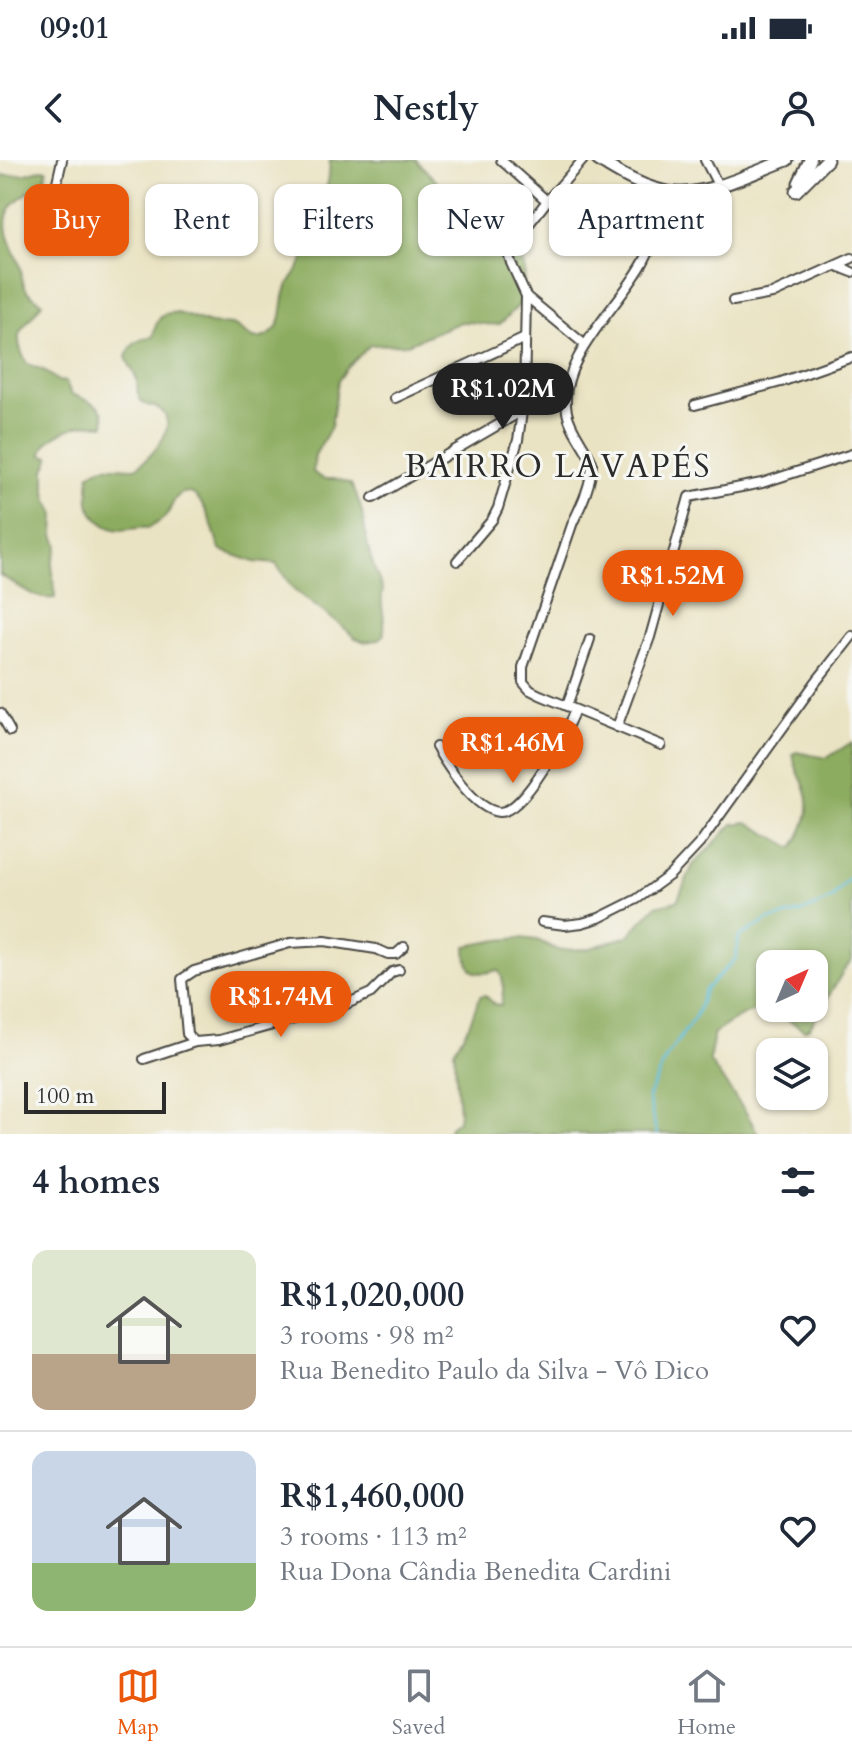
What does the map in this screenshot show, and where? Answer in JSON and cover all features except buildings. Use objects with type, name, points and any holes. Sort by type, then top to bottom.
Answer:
[{"type":"main road","points":[[598,160],[614,171],[644,184]]},
{"type":"main road","points":[[763,168],[776,160]]},
{"type":"main road","points":[[721,184],[787,160]]},
{"type":"main road","points":[[810,160],[796,191],[827,160]]},
{"type":"street","points":[[57,184],[62,160]]},
{"type":"street","points":[[501,160],[547,201]]},
{"type":"street","points":[[457,561],[492,520],[518,440],[526,296],[511,263],[510,248],[583,160]]},
{"type":"street","points":[[705,160],[717,184]]},
{"type":"street","points":[[645,256],[615,305],[584,344],[569,380],[567,413],[592,462],[592,469],[530,644],[522,676],[530,690],[661,745]]},
{"type":"street","points":[[733,301],[772,294],[852,258]]},
{"type":"street","points":[[837,266],[852,272]]},
{"type":"street","points":[[526,296],[584,344]]},
{"type":"street","points":[[395,398],[525,338]]},
{"type":"street","points":[[695,405],[781,382],[852,357]]},
{"type":"street","points":[[373,498],[522,411]]},
{"type":"street","points":[[617,727],[650,637],[689,497],[762,483],[852,454]]},
{"type":"street","points":[[542,922],[565,925],[599,918],[637,899],[670,875],[700,843],[852,636]]},
{"type":"street","points":[[436,747],[451,773],[483,806],[500,812],[514,806],[528,793],[566,731],[590,639]]},
{"type":"street","points":[[0,713],[10,731]]},
{"type":"street","points":[[195,1042],[187,1034],[182,987],[182,979],[194,971],[290,943],[325,941],[376,949],[388,954],[396,954],[404,947]]},
{"type":"street","points":[[144,1059],[195,1042],[219,1040],[344,1005],[371,993],[392,972],[399,970]]},
{"type":"green space","points":[[330,160],[416,160],[441,184],[418,184],[418,256],[519,256],[525,271],[519,305],[500,324],[461,322],[407,344],[370,345],[338,381],[331,427],[315,455],[313,472],[323,478],[351,484],[361,508],[369,553],[383,590],[383,636],[365,642],[355,638],[294,590],[276,564],[254,562],[220,550],[211,522],[194,495],[187,492],[179,495],[165,517],[149,528],[122,530],[101,522],[90,508],[89,499],[89,475],[106,467],[136,468],[155,450],[165,434],[166,417],[161,410],[144,404],[140,399],[137,380],[126,357],[136,342],[153,337],[161,317],[167,313],[183,314],[210,324],[231,325],[249,336],[261,338],[277,326],[289,283],[304,256],[402,256],[402,184],[328,182]]},
{"type":"green space","points":[[47,170],[41,184],[24,184],[24,195],[10,209],[6,222],[24,285],[42,303],[21,331],[19,344],[27,364],[43,370],[58,381],[66,382],[71,394],[100,407],[104,418],[104,425],[76,427],[53,438],[42,455],[50,457],[45,470],[45,487],[55,514],[54,535],[58,545],[52,563],[55,598],[40,597],[0,575],[0,176]]},
{"type":"green space","points":[[852,742],[852,960],[828,997],[828,950],[756,950],[756,1011],[738,1018],[713,1034],[710,1062],[758,1134],[450,1134],[449,1128],[458,1120],[459,1112],[454,1051],[469,1025],[480,996],[485,995],[494,1004],[501,1005],[503,991],[498,970],[473,971],[466,946],[521,938],[537,940],[558,950],[588,949],[628,936],[656,906],[677,901],[693,865],[733,824],[747,822],[793,848],[808,809],[807,793],[793,754],[827,758]]},
{"type":"green space","points":[[791,1022],[813,1022],[804,1030]]},
{"type":"waterway","points":[[657,1134],[648,1097],[666,1058],[696,1015],[705,990],[736,958],[739,937],[768,920],[802,912],[831,899],[852,875]]},
{"type":"district","name":"BAIRRO LAVAPÉS","points":[[558,467]]}]
